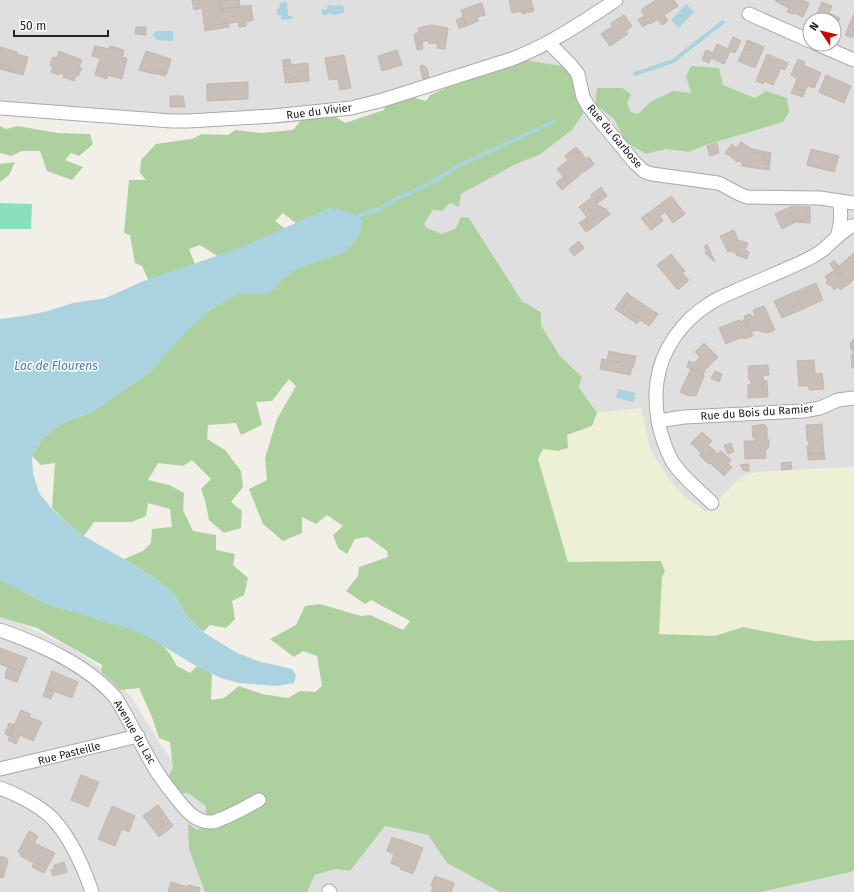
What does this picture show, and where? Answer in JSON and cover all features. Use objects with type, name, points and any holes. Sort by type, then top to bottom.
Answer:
[{"type":"street","name":"Rue du Vivier","points":[[0,108],[188,121],[274,116],[351,108],[383,100],[530,52],[571,30],[616,0]]},
{"type":"street","points":[[749,14],[802,37]]},
{"type":"street","name":"Rue du Garbose","points":[[549,43],[578,74],[583,97],[588,106],[634,163],[645,172],[718,183],[726,186],[741,196],[820,198],[854,203]]},
{"type":"street","points":[[836,52],[854,60]]},
{"type":"street","points":[[837,237],[841,217],[839,201]]},
{"type":"street","points":[[712,502],[682,473],[673,462],[661,435],[658,420],[656,383],[658,371],[670,344],[687,322],[710,304],[723,296],[799,264],[823,250],[850,226],[854,226]]},
{"type":"street","name":"Rue du Bois du Ramier","points":[[658,420],[684,417],[803,411],[820,408],[838,400],[854,398]]},
{"type":"street","name":"Avenue du Lac","points":[[0,630],[40,646],[64,658],[87,672],[102,684],[116,698],[162,780],[186,811],[200,820],[213,822],[233,815],[258,800]]},
{"type":"street","name":"Rue Pasteille","points":[[0,769],[138,736]]},
{"type":"street","points":[[0,788],[24,799],[52,819],[64,833],[76,853],[86,873],[92,892]]},
{"type":"shaded area","points":[[0,0],[854,0],[854,467],[758,472],[744,476],[706,512],[685,497],[669,480],[650,450],[641,409],[597,413],[579,387],[582,377],[560,356],[541,325],[541,312],[522,301],[469,218],[456,228],[442,234],[427,228],[424,224],[434,210],[450,203],[461,194],[516,164],[539,155],[525,60],[328,119],[288,123],[193,127],[160,126],[0,114]],"holes":[[[723,85],[755,98],[783,122],[706,145],[689,152],[666,149],[646,154],[625,142],[597,88],[622,88],[631,94],[627,103],[631,112],[638,114],[650,102]]]},
{"type":"shaded area","points":[[0,616],[22,624],[73,649],[106,671],[132,698],[161,745],[206,806],[205,892],[0,892]]},
{"type":"shaded area","points":[[0,619],[37,634],[92,664],[133,704],[142,726],[137,729],[118,694],[0,625]]},
{"type":"shaded area","points":[[385,826],[428,835],[447,863],[500,892],[307,892],[315,875],[335,869],[350,871]]},
{"type":"shaded area","points":[[854,870],[854,892],[761,892],[851,872]]},
{"type":"green space","points":[[525,60],[561,66],[573,77],[584,112],[572,130],[539,155],[516,164],[461,194],[459,207],[450,203],[442,211],[433,210],[424,224],[427,228],[442,234],[456,228],[461,217],[469,218],[522,301],[541,312],[541,325],[560,356],[582,377],[579,387],[597,413],[592,426],[567,435],[568,448],[558,451],[543,449],[538,459],[568,562],[661,561],[665,571],[662,577],[659,634],[715,636],[743,627],[814,641],[854,640],[854,870],[851,872],[761,892],[500,892],[447,863],[428,835],[385,826],[350,871],[335,869],[315,875],[307,892],[205,892],[189,849],[188,823],[197,830],[206,826],[206,806],[188,793],[171,795],[163,785],[173,768],[170,742],[159,738],[152,717],[139,688],[119,690],[101,673],[102,665],[37,628],[0,617],[0,564],[153,634],[170,654],[177,666],[190,673],[198,665],[207,666],[212,675],[211,700],[224,698],[239,686],[262,694],[288,698],[300,691],[315,692],[322,686],[317,656],[303,651],[294,657],[270,639],[296,625],[305,606],[320,604],[361,616],[370,615],[403,630],[410,621],[371,600],[365,604],[346,591],[358,576],[359,567],[388,557],[387,551],[368,537],[355,539],[347,554],[338,548],[333,535],[343,526],[327,515],[316,524],[302,517],[302,533],[283,541],[263,524],[249,489],[267,480],[265,458],[277,419],[296,386],[289,379],[272,401],[256,402],[262,425],[241,435],[236,423],[208,425],[207,439],[225,450],[241,471],[243,487],[231,502],[242,511],[241,528],[224,533],[209,520],[201,489],[211,479],[192,460],[183,466],[158,463],[148,480],[169,485],[184,493],[183,510],[193,531],[216,535],[216,550],[235,554],[233,565],[248,578],[244,595],[232,601],[235,619],[226,628],[210,625],[203,632],[185,614],[175,595],[154,578],[124,559],[143,551],[151,543],[152,529],[172,527],[170,509],[148,503],[146,516],[131,522],[94,522],[84,536],[69,525],[52,508],[55,463],[41,465],[32,456],[42,439],[55,428],[69,420],[91,413],[184,323],[303,229],[283,213],[275,221],[291,233],[227,262],[200,245],[189,249],[197,269],[150,284],[142,266],[135,263],[130,235],[124,233],[129,180],[146,180],[140,173],[141,160],[156,144],[192,139],[202,134],[228,135],[235,130],[261,133],[293,130],[304,117],[330,113],[345,123],[384,110],[386,102],[412,97],[426,101],[430,95],[457,83]]},
{"type":"green space","points":[[691,66],[719,68],[723,85],[755,98],[766,91],[787,98],[789,112],[783,122],[706,145],[689,152],[666,149],[646,154],[625,142],[614,119],[595,104],[597,88],[622,88],[631,94],[627,103],[631,112],[638,114],[650,102],[673,91],[691,93],[686,76]]},
{"type":"green space","points":[[0,126],[6,129],[18,126],[58,133],[90,134],[93,144],[79,156],[71,153],[65,160],[83,167],[72,180],[47,171],[40,151],[22,151],[11,156],[0,153]]},
{"type":"green space","points":[[15,162],[9,175],[0,182],[0,164]]},
{"type":"green space","points":[[0,203],[32,204],[31,229],[0,229]]},
{"type":"green space","points":[[641,408],[650,450],[670,480],[685,497],[706,512],[744,476],[758,472],[854,467],[854,640],[814,641],[743,627],[715,636],[659,634],[662,577],[661,561],[568,563],[538,459],[543,449],[558,451],[567,435],[592,426],[597,413]]},
{"type":"water","points":[[287,2],[288,16],[292,16],[292,19],[281,20],[281,15],[277,15],[277,9],[280,8],[279,3]]},
{"type":"water","points":[[686,4],[694,12],[679,28],[671,20]]},
{"type":"water","points":[[328,5],[343,5],[344,13],[334,15],[328,13],[323,15],[321,12],[322,9],[326,10]]},
{"type":"water","points":[[156,31],[173,31],[173,41],[156,40],[153,35]]},
{"type":"water","name":"Lac de Flourens","points":[[329,208],[350,212],[359,216],[363,222],[361,231],[354,243],[343,253],[298,268],[284,278],[271,292],[263,294],[239,294],[223,302],[211,310],[188,330],[150,373],[91,413],[69,420],[55,428],[42,439],[32,456],[33,473],[39,493],[52,509],[69,525],[84,536],[154,578],[175,595],[185,614],[203,632],[237,653],[261,662],[292,669],[296,675],[294,683],[277,686],[239,683],[221,678],[198,667],[146,636],[121,626],[57,608],[44,603],[0,580],[0,319],[44,312],[73,303],[106,298],[141,282],[240,248]]},
{"type":"water","points":[[618,389],[636,393],[634,402],[616,398]]},
{"type":"building","points":[[192,0],[220,0],[221,9],[251,5],[253,20],[246,22],[246,26],[239,27],[238,22],[210,26],[210,30],[205,31],[202,8],[194,10]]},
{"type":"building","points":[[220,0],[239,0],[240,7],[221,9]]},
{"type":"building","points":[[531,0],[533,8],[512,13],[509,1]]},
{"type":"building","points":[[656,0],[674,0],[678,6],[664,15],[668,21],[662,25],[658,19],[643,27],[638,20],[644,16],[641,10]]},
{"type":"building","points":[[802,0],[809,3],[805,12],[802,12],[802,17],[787,12],[789,8],[775,1]]},
{"type":"building","points":[[822,2],[832,6],[829,12],[818,12]]},
{"type":"building","points":[[482,3],[485,15],[477,17],[478,21],[466,26],[461,10]]},
{"type":"building","points":[[533,8],[534,11],[522,14],[521,11]]},
{"type":"building","points":[[854,14],[854,37],[852,36],[851,38],[845,35]]},
{"type":"building","points":[[624,15],[632,26],[626,31],[628,34],[610,46],[601,34],[613,26],[611,23]]},
{"type":"building","points":[[463,17],[466,26],[459,28],[456,20]]},
{"type":"building","points":[[229,23],[229,27],[210,30],[210,26]]},
{"type":"building","points":[[431,25],[448,28],[445,49],[437,48],[438,44],[428,43],[428,40],[422,42],[423,49],[417,50],[414,34],[419,33],[418,28]]},
{"type":"building","points":[[136,27],[146,27],[146,35],[135,34]]},
{"type":"building","points":[[733,37],[741,41],[735,53],[730,51],[724,64],[711,58],[709,63],[702,60],[706,50],[713,53],[717,44],[728,49]]},
{"type":"building","points":[[747,40],[752,42],[749,51],[744,49]]},
{"type":"building","points":[[752,42],[764,47],[755,68],[738,61],[744,49],[749,51]]},
{"type":"building","points":[[95,46],[109,49],[110,46],[124,50],[122,57],[127,58],[122,79],[107,75],[107,79],[95,75],[100,58],[92,56]]},
{"type":"building","points":[[0,47],[17,52],[16,54],[28,57],[23,75],[11,72],[12,67],[0,64]]},
{"type":"building","points":[[397,50],[402,65],[382,71],[378,56]]},
{"type":"building","points":[[59,51],[82,60],[79,67],[82,68],[78,76],[76,75],[74,81],[63,77],[64,75],[60,73],[59,75],[51,72],[53,67],[50,65],[53,57],[57,58]]},
{"type":"building","points":[[146,51],[171,59],[167,73],[155,69],[154,74],[139,70]]},
{"type":"building","points":[[767,54],[788,63],[785,70],[781,68],[773,85],[764,81],[763,84],[756,81]]},
{"type":"building","points":[[344,55],[351,88],[340,90],[338,79],[329,80],[325,58]]},
{"type":"building","points":[[290,59],[291,65],[283,66],[283,60]]},
{"type":"building","points":[[798,59],[805,62],[803,65],[821,73],[814,88],[808,86],[805,91],[794,87],[797,78],[791,75]]},
{"type":"building","points":[[308,63],[309,81],[297,82],[297,78],[285,79],[283,66]]},
{"type":"building","points":[[0,64],[12,67],[11,72],[0,69]]},
{"type":"building","points":[[423,65],[427,68],[429,77],[423,79],[420,66]]},
{"type":"building","points":[[155,69],[167,73],[165,76],[154,73]]},
{"type":"building","points":[[826,75],[851,86],[844,103],[819,92]]},
{"type":"building","points":[[297,78],[297,82],[285,83],[285,79]]},
{"type":"building","points":[[248,82],[248,99],[207,101],[207,84]]},
{"type":"building","points":[[794,87],[805,91],[803,97],[791,93]]},
{"type":"building","points":[[170,96],[183,96],[185,107],[170,107]]},
{"type":"building","points":[[741,142],[752,149],[751,152],[764,154],[763,160],[770,161],[769,170],[742,166],[742,163],[738,160],[737,162],[730,156]]},
{"type":"building","points":[[717,143],[719,153],[710,156],[707,146]]},
{"type":"building","points":[[732,144],[736,148],[730,156],[725,153]]},
{"type":"building","points":[[576,147],[580,151],[572,157],[568,153]]},
{"type":"building","points":[[752,149],[771,153],[770,161],[763,160],[764,154],[751,152]]},
{"type":"building","points":[[811,149],[839,156],[834,172],[807,165]]},
{"type":"building","points":[[580,151],[586,159],[589,157],[594,164],[583,173],[582,172],[569,184],[557,169],[568,160],[565,156],[568,153],[572,157]]},
{"type":"building","points":[[563,177],[569,184],[562,190],[556,183]]},
{"type":"building","points":[[601,187],[607,196],[597,203],[600,207],[605,208],[610,214],[592,228],[585,219],[587,217],[579,207],[592,197],[591,195]]},
{"type":"building","points":[[671,196],[685,214],[673,223],[665,212],[660,216],[663,221],[656,226],[647,214]]},
{"type":"building","points":[[792,206],[807,207],[806,220],[795,220],[793,221],[794,223],[782,229],[775,214]]},
{"type":"building","points":[[807,207],[810,207],[810,223],[794,223],[793,221],[795,220],[806,220]]},
{"type":"building","points":[[647,214],[656,226],[651,230],[641,218]]},
{"type":"building","points":[[585,219],[592,228],[586,232],[579,223]]},
{"type":"building","points":[[734,230],[738,240],[748,243],[745,250],[749,252],[747,259],[736,255],[736,253],[730,251],[728,252],[720,236]]},
{"type":"building","points":[[579,241],[584,248],[574,256],[569,249]]},
{"type":"building","points":[[707,244],[715,262],[705,253],[706,250],[704,247]]},
{"type":"building","points":[[854,253],[854,279],[840,290],[838,287],[834,290],[830,284],[828,285],[826,282],[828,281],[825,276],[835,270],[838,275],[843,272],[839,266]]},
{"type":"building","points":[[671,254],[685,271],[682,273],[689,280],[678,290],[657,265]]},
{"type":"building","points":[[834,260],[843,272],[838,275],[836,270],[835,271],[830,264]]},
{"type":"building","points":[[816,283],[823,300],[803,309],[795,292]]},
{"type":"building","points":[[627,292],[631,296],[621,310],[628,315],[630,313],[637,318],[638,316],[641,318],[637,324],[615,309]]},
{"type":"building","points":[[795,292],[803,309],[782,318],[774,301]]},
{"type":"building","points":[[631,296],[658,314],[649,326],[640,320],[641,318],[638,316],[637,318],[630,313],[628,315],[621,310]]},
{"type":"building","points":[[764,306],[775,330],[767,333],[757,330],[751,332],[744,316],[750,314],[752,317],[755,316],[753,310]]},
{"type":"building","points":[[745,319],[753,336],[744,339],[743,337],[726,344],[719,328]]},
{"type":"building","points":[[854,339],[854,368],[852,368],[851,355],[853,355],[853,350],[851,350],[850,343]]},
{"type":"building","points":[[704,343],[718,357],[705,370],[703,375],[687,367],[689,361],[694,363],[700,357],[695,352]]},
{"type":"building","points":[[609,351],[622,354],[620,363],[607,360]]},
{"type":"building","points":[[622,354],[636,356],[630,375],[600,369],[602,359],[620,363]]},
{"type":"building","points":[[814,360],[815,374],[822,373],[824,389],[809,390],[809,386],[799,386],[797,361]]},
{"type":"building","points":[[768,365],[769,375],[763,375],[764,397],[748,398],[748,385],[751,385],[751,380],[749,380],[748,366]]},
{"type":"building","points":[[691,369],[704,376],[696,395],[689,396],[680,392]]},
{"type":"building","points":[[715,371],[722,374],[719,382],[711,378]]},
{"type":"building","points":[[763,381],[767,381],[768,397],[764,397]]},
{"type":"building","points":[[764,424],[767,427],[767,440],[769,440],[769,447],[765,451],[766,458],[745,459],[744,441],[755,441],[755,437],[753,438],[752,426]]},
{"type":"building","points":[[822,424],[824,453],[808,454],[807,446],[809,446],[809,441],[807,441],[806,425]]},
{"type":"building","points":[[702,432],[712,441],[708,445],[713,449],[704,460],[699,455],[701,453],[691,443]]},
{"type":"building","points":[[731,443],[734,452],[728,454],[724,445]]},
{"type":"building","points":[[713,449],[718,454],[721,451],[731,460],[720,472],[704,460]]},
{"type":"building","points":[[824,453],[825,459],[808,460],[808,454]]},
{"type":"building","points":[[791,462],[792,469],[782,470],[781,463]]},
{"type":"building","points":[[728,464],[732,467],[724,476],[720,472]]},
{"type":"building","points":[[749,464],[749,471],[744,471],[740,465]]},
{"type":"building","points":[[0,648],[27,658],[21,672],[0,664]]},
{"type":"building","points":[[8,667],[21,672],[17,682],[5,678]]},
{"type":"building","points":[[52,671],[78,682],[72,698],[46,688]]},
{"type":"building","points":[[46,688],[54,691],[51,699],[43,696]]},
{"type":"building","points":[[21,710],[30,714],[29,717],[42,722],[33,741],[20,735],[16,744],[8,740]]},
{"type":"building","points":[[9,723],[14,725],[9,736],[5,734]]},
{"type":"building","points":[[81,775],[99,782],[88,807],[71,800]]},
{"type":"building","points":[[158,805],[173,826],[159,837],[143,816]]},
{"type":"building","points":[[112,806],[135,816],[129,832],[122,829],[115,846],[98,839]]},
{"type":"building","points":[[29,831],[38,836],[34,843],[55,853],[44,873],[32,867],[34,863],[20,856],[21,854],[18,852]]},
{"type":"building","points":[[392,837],[423,848],[413,874],[400,869],[401,867],[391,863],[394,854],[387,851]]},
{"type":"building","points":[[0,856],[6,858],[8,861],[3,878],[0,877]]},
{"type":"building","points":[[64,862],[67,872],[53,876],[51,870],[55,869],[54,865]]},
{"type":"building","points":[[435,876],[454,883],[451,892],[431,892],[433,887],[431,885]]},
{"type":"building","points":[[171,882],[187,887],[188,885],[200,888],[199,892],[168,892]]},
{"type":"waterway","points":[[635,74],[673,61],[723,22]]},
{"type":"waterway","points":[[359,216],[381,208],[435,181],[456,167],[553,122]]}]
